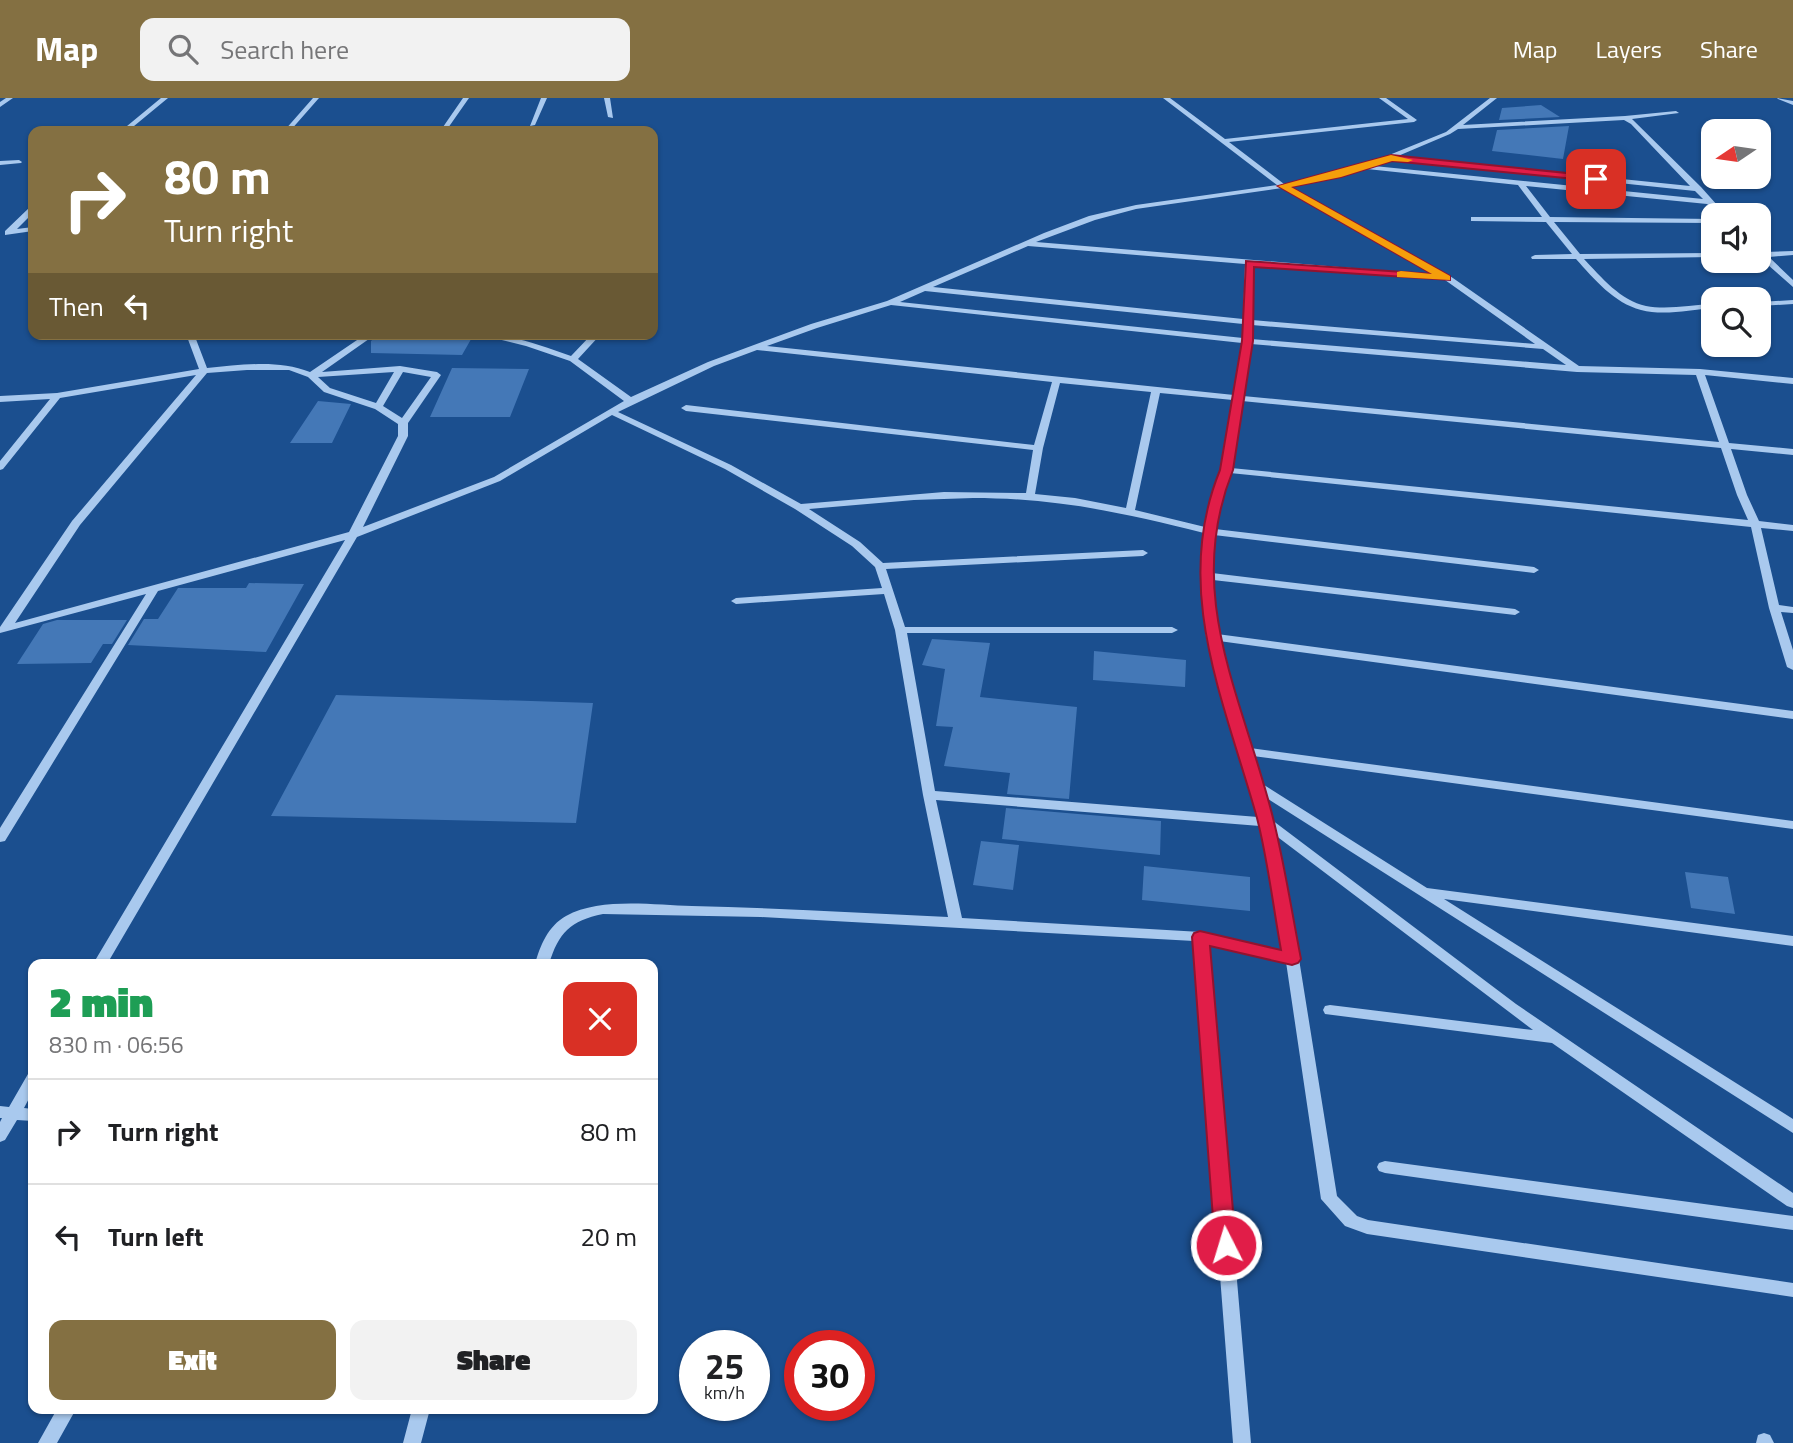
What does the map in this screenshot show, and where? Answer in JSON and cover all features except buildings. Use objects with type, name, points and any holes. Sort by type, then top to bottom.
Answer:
[{"type":"street","points":[[0,104],[10,98]]},
{"type":"street","points":[[130,126],[165,98]]},
{"type":"street","points":[[291,126],[316,98]]},
{"type":"street","points":[[447,126],[466,98]]},
{"type":"street","points":[[531,125],[544,98]]},
{"type":"street","points":[[607,98],[611,117]]},
{"type":"street","points":[[1166,98],[1283,186],[1447,278],[1577,369]]},
{"type":"street","points":[[1223,141],[1414,120],[1382,98]]},
{"type":"street","points":[[3,629],[352,535],[497,479],[630,401],[755,347],[890,303],[1092,218],[1136,207],[1283,186],[1364,168],[1456,127],[1494,98]]},
{"type":"street","points":[[1780,98],[1793,103]]},
{"type":"street","points":[[1456,127],[1676,113]]},
{"type":"street","points":[[1625,118],[1710,202]]},
{"type":"street","points":[[1391,158],[1698,189]]},
{"type":"street","points":[[0,163],[19,162]]},
{"type":"street","points":[[1364,168],[1710,202]]},
{"type":"street","points":[[1520,183],[1580,256],[1624,302],[1642,308],[1701,306]]},
{"type":"street","points":[[4,233],[28,213]]},
{"type":"street","points":[[1474,219],[1701,221]]},
{"type":"street","points":[[4,233],[28,229]]},
{"type":"street","points":[[1026,244],[1447,278]]},
{"type":"street","points":[[1771,253],[1793,253]]},
{"type":"street","points":[[1535,257],[1701,255]]},
{"type":"street","points":[[1249,263],[1247,341],[1226,470],[1209,531],[1207,576],[1212,636],[1266,822],[1292,959],[1329,1199],[1351,1221],[1367,1227],[1793,1290]]},
{"type":"street","points":[[1771,264],[1793,285]]},
{"type":"street","points":[[923,288],[1249,322],[1545,347]]},
{"type":"street","points":[[1771,303],[1793,302]]},
{"type":"street","points":[[890,303],[1247,341],[1577,369],[1700,372],[1793,380]]},
{"type":"street","points":[[192,340],[204,371]]},
{"type":"street","points":[[311,376],[363,340]]},
{"type":"street","points":[[509,340],[573,359],[630,401]]},
{"type":"street","points":[[573,359],[591,340]]},
{"type":"street","points":[[755,347],[1156,390],[1793,452]]},
{"type":"street","points":[[0,399],[57,396],[204,371],[247,367],[290,368],[311,376],[327,390],[378,407],[403,423]]},
{"type":"street","points":[[103,959],[352,535],[395,454],[403,436],[403,423],[437,375],[400,369],[311,376]]},
{"type":"street","points":[[378,407],[400,369]]},
{"type":"street","points":[[3,629],[76,523],[204,371]]},
{"type":"street","points":[[1700,372],[1742,495],[1755,524],[1774,608],[1793,667]]},
{"type":"street","points":[[1030,496],[1038,448],[1057,379]]},
{"type":"street","points":[[1130,512],[1156,390]]},
{"type":"street","points":[[0,467],[57,396]]},
{"type":"street","points":[[686,408],[1038,448]]},
{"type":"street","points":[[612,412],[728,467],[799,507],[856,544],[880,566],[901,631],[929,795],[956,922]]},
{"type":"street","points":[[1226,470],[1793,528]]},
{"type":"street","points":[[799,507],[871,500],[1030,496],[1130,512],[1209,531],[1534,570]]},
{"type":"street","points":[[880,566],[1143,553]]},
{"type":"street","points":[[1207,576],[1515,612]]},
{"type":"street","points":[[0,838],[154,589]]},
{"type":"street","points":[[736,601],[888,591]]},
{"type":"street","points":[[1774,608],[1793,610]]},
{"type":"street","points":[[901,631],[1172,630]]},
{"type":"street","points":[[1212,636],[1793,715]]},
{"type":"street","points":[[1246,751],[1793,825]]},
{"type":"street","points":[[1257,786],[1793,1127]]},
{"type":"street","points":[[929,795],[1266,822],[1511,1008],[1793,1201]]},
{"type":"street","points":[[1424,891],[1793,941]]},
{"type":"street","points":[[543,959],[547,946],[561,924],[580,913],[603,908],[761,912],[1200,937],[1292,959]]},
{"type":"street","points":[[1200,937],[1242,1443]]},
{"type":"street","points":[[1330,1010],[1555,1038]]},
{"type":"street","points":[[0,1136],[6,1113],[28,1084]]},
{"type":"street","points":[[6,1113],[28,1115]]},
{"type":"street","points":[[1385,1167],[1793,1223]]},
{"type":"street","points":[[47,1443],[64,1414]]},
{"type":"street","points":[[412,1443],[420,1414]]},
{"type":"slow traffic","points":[[1401,274],[1447,278],[1283,186],[1338,175],[1391,158],[1408,160]]},
{"type":"route","points":[[1226,1245],[1200,937],[1292,959],[1266,822],[1212,636],[1207,576],[1209,531],[1226,470],[1247,341],[1249,263],[1447,278],[1283,186],[1338,175],[1391,158],[1596,179]]}]
